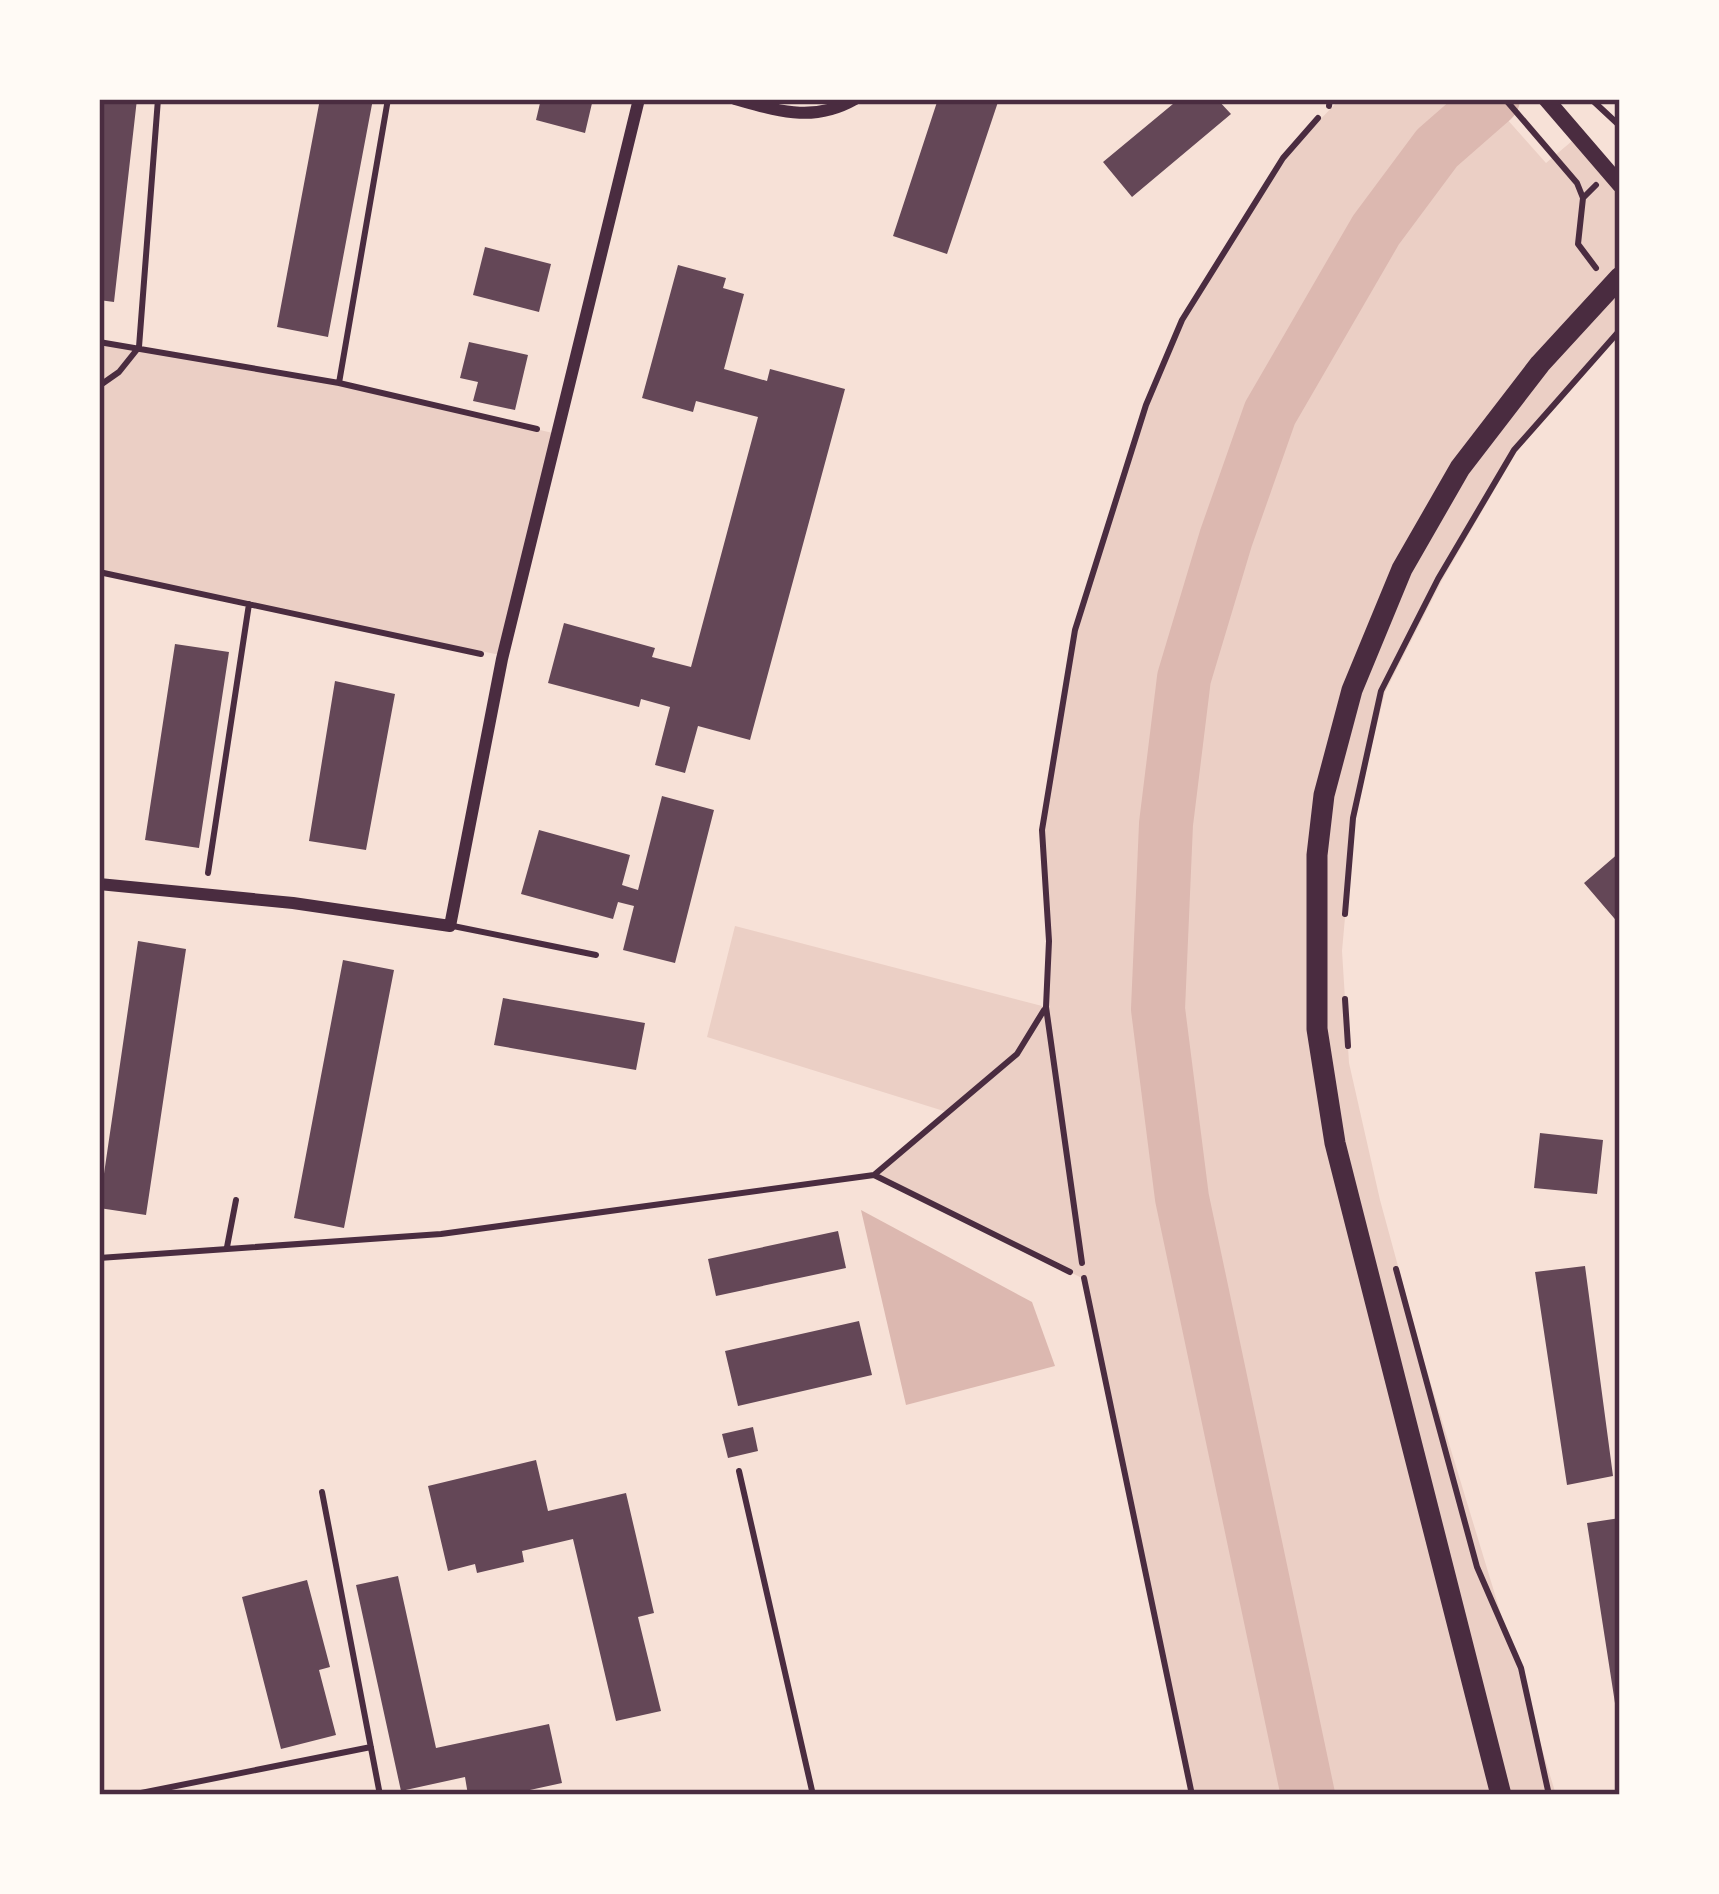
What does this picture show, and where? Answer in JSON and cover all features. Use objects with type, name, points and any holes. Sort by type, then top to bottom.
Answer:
[{"type":"main road","points":[[1501,1795],[1331,1123],[1317,1030],[1317,855],[1324,795],[1352,690],[1402,569],[1460,468],[1540,364],[1620,277]]},
{"type":"street","points":[[99,884],[293,903],[450,926],[502,659],[639,99]]},
{"type":"street","points":[[735,99],[810,115],[834,111],[855,99]]},
{"type":"street","points":[[1546,99],[1615,179]]},
{"type":"lane","points":[[450,926],[596,955]]},
{"type":"lane","points":[[1084,1279],[1192,1795]]},
{"type":"lane","points":[[740,1471],[814,1795]]},
{"type":"lane","points":[[322,1492],[380,1795]]},
{"type":"lane","points":[[131,1795],[371,1747]]},
{"type":"path","points":[[99,386],[119,372],[139,347],[158,99]]},
{"type":"path","points":[[338,383],[388,99]]},
{"type":"path","points":[[1505,99],[1576,183],[1583,199],[1578,244]]},
{"type":"path","points":[[1592,99],[1620,126]]},
{"type":"path","points":[[1084,1279],[1046,1007],[1049,941],[1042,830],[1075,630],[1145,405],[1182,320],[1283,158],[1329,102]]},
{"type":"path","points":[[1583,199],[1615,179]]},
{"type":"path","points":[[1344,928],[1353,818],[1382,691],[1438,579],[1514,450],[1620,329]]},
{"type":"path","points":[[99,342],[338,383],[558,434]]},
{"type":"path","points":[[99,572],[502,659]]},
{"type":"path","points":[[205,895],[249,604]]},
{"type":"path","points":[[1345,995],[1349,1063]]},
{"type":"path","points":[[99,1258],[441,1234],[874,1175],[1017,1054],[1046,1007]]},
{"type":"path","points":[[874,1175],[1084,1279]]},
{"type":"path","points":[[227,1247],[236,1200]]},
{"type":"path","points":[[1391,1250],[1477,1567],[1521,1669],[1549,1795]]},
{"type":"shaded area","points":[[1340,99],[1489,99],[1546,163],[1578,136],[1620,186],[1620,333],[1517,451],[1442,580],[1385,692],[1354,817],[1342,951],[1349,1063],[1380,1200],[1556,1795],[1505,1795],[1357,1225],[1322,1028],[1317,929],[1323,829],[1342,729],[1376,627],[1409,558],[1469,459],[1539,367],[1600,299],[1535,370],[1457,474],[1420,534],[1389,594],[1363,656],[1342,720],[1318,855],[1313,1009],[1322,1087],[1355,1240],[1498,1795],[1193,1795],[1084,1279],[874,1175],[947,1112],[707,1037],[735,926],[1046,1007],[1049,941],[1042,829],[1076,630],[1146,406],[1182,320],[1283,158]]},
{"type":"shaded area","points":[[99,342],[339,383],[557,434],[500,655],[99,572]]},
{"type":"shaded area","points":[[861,1210],[1032,1302],[1055,1366],[906,1405]]},
{"type":"building","points":[[99,99],[137,99],[114,302],[99,300]]},
{"type":"building","points":[[320,99],[373,99],[328,337],[277,327]]},
{"type":"building","points":[[541,99],[593,99],[585,133],[536,120]]},
{"type":"building","points":[[938,99],[999,99],[947,254],[893,236]]},
{"type":"building","points":[[1179,99],[1217,99],[1231,114],[1132,197],[1103,162]]},
{"type":"building","points":[[485,247],[551,264],[539,312],[473,295]]},
{"type":"building","points":[[678,265],[726,278],[723,288],[744,294],[724,369],[767,381],[770,369],[845,389],[750,740],[698,726],[685,773],[655,765],[670,707],[641,699],[639,707],[548,683],[564,623],[655,648],[652,657],[691,667],[758,417],[696,401],[693,412],[642,398]]},
{"type":"building","points":[[469,342],[528,355],[515,410],[473,401],[478,382],[460,378]]},
{"type":"building","points":[[175,644],[229,652],[199,848],[145,840]]},
{"type":"building","points":[[335,681],[395,694],[366,850],[309,841]]},
{"type":"building","points":[[662,796],[714,810],[675,963],[623,950],[634,906],[618,902],[613,919],[521,894],[539,830],[630,855],[622,885],[638,890]]},
{"type":"building","points":[[1620,852],[1620,925],[1584,883]]},
{"type":"building","points":[[138,941],[186,949],[146,1215],[99,1208]]},
{"type":"building","points":[[343,960],[394,970],[344,1228],[294,1218]]},
{"type":"building","points":[[503,998],[645,1023],[636,1070],[494,1045]]},
{"type":"building","points":[[1540,1133],[1603,1140],[1597,1194],[1534,1188]]},
{"type":"building","points":[[838,1231],[846,1268],[716,1296],[708,1259]]},
{"type":"building","points":[[1585,1266],[1613,1476],[1567,1485],[1535,1272]]},
{"type":"building","points":[[859,1321],[872,1375],[738,1406],[725,1351]]},
{"type":"building","points":[[753,1427],[758,1451],[728,1458],[722,1434]]},
{"type":"building","points":[[536,1460],[548,1511],[626,1493],[654,1613],[638,1617],[661,1711],[616,1721],[573,1539],[522,1551],[524,1562],[477,1573],[475,1564],[448,1571],[428,1486]]},
{"type":"building","points":[[1620,1518],[1620,1716],[1617,1716],[1587,1523]]},
{"type":"building","points":[[398,1576],[436,1748],[549,1724],[562,1783],[507,1795],[468,1795],[465,1777],[401,1791],[356,1585]]},
{"type":"building","points":[[307,1580],[330,1667],[319,1670],[336,1735],[281,1749],[242,1597]]},
{"type":"waterway","points":[[1308,1795],[1182,1198],[1158,1009],[1166,824],[1184,678],[1270,413],[1376,230],[1437,148],[1493,99]]}]
